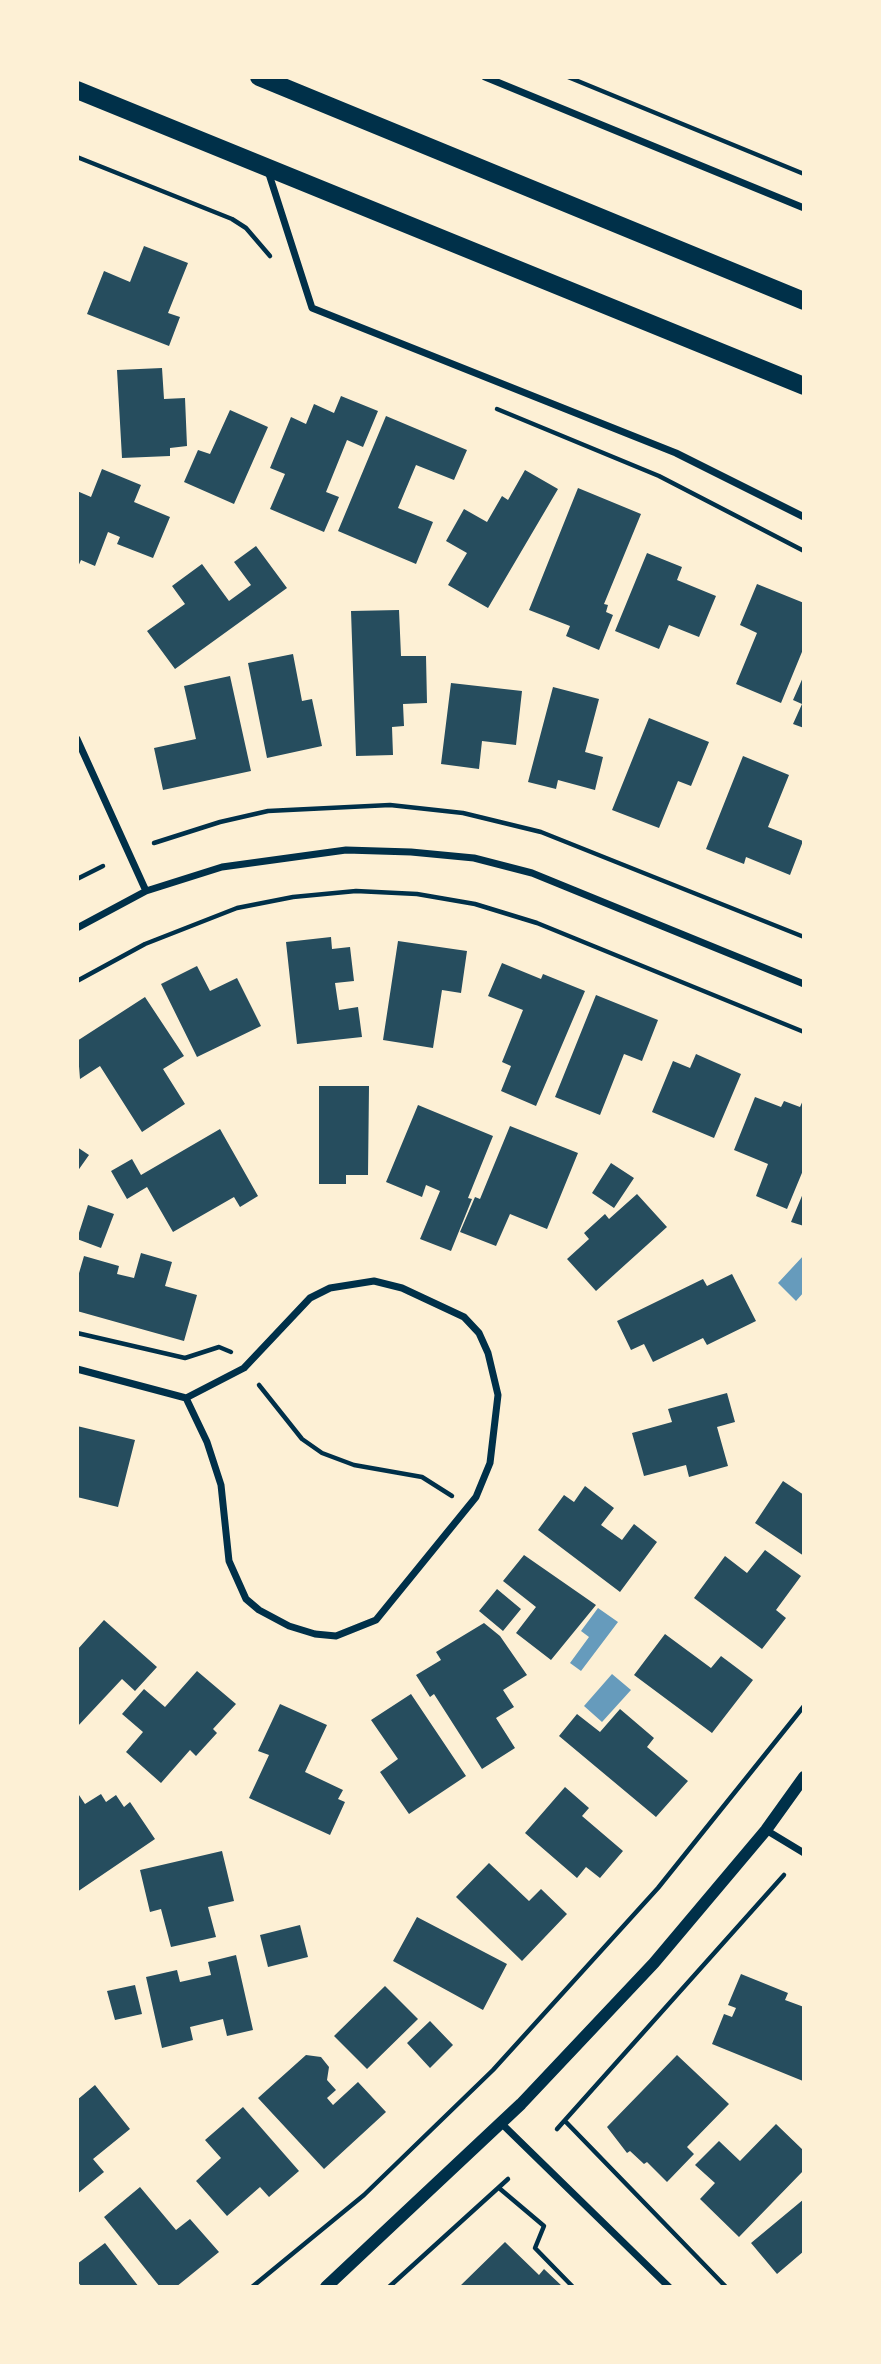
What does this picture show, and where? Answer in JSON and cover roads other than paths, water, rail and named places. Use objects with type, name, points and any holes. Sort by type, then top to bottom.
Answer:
[{"type":"main road","points":[[259,77],[804,302]]},
{"type":"main road","points":[[77,90],[804,386]]},
{"type":"street","points":[[485,77],[804,208]]},
{"type":"street","points":[[266,167],[312,307],[676,453],[804,517]]},
{"type":"street","points":[[77,739],[146,891]]},
{"type":"street","points":[[77,928],[146,891],[222,867],[285,856],[346,850],[474,858],[564,885],[804,984]]},
{"type":"street","points":[[77,1369],[186,1398],[244,1368],[261,1353],[292,1314],[310,1298],[330,1287],[374,1281],[402,1288],[464,1317],[479,1334],[494,1370],[498,1395],[486,1478],[467,1508],[376,1620],[336,1636],[315,1634],[289,1626],[259,1610],[246,1599],[228,1558],[221,1485],[206,1442],[186,1398]]},
{"type":"street","points":[[326,2287],[501,2123],[654,1963],[766,1829],[804,1777]]},
{"type":"street","points":[[766,1829],[804,1853]]},
{"type":"street","points":[[501,2123],[669,2287]]},
{"type":"water","points":[[804,1255],[804,1292],[796,1301],[778,1283]]},
{"type":"water","points":[[598,1608],[618,1622],[581,1671],[570,1663],[589,1637],[581,1631]]},
{"type":"water","points":[[612,1674],[631,1690],[602,1722],[584,1706]]}]
